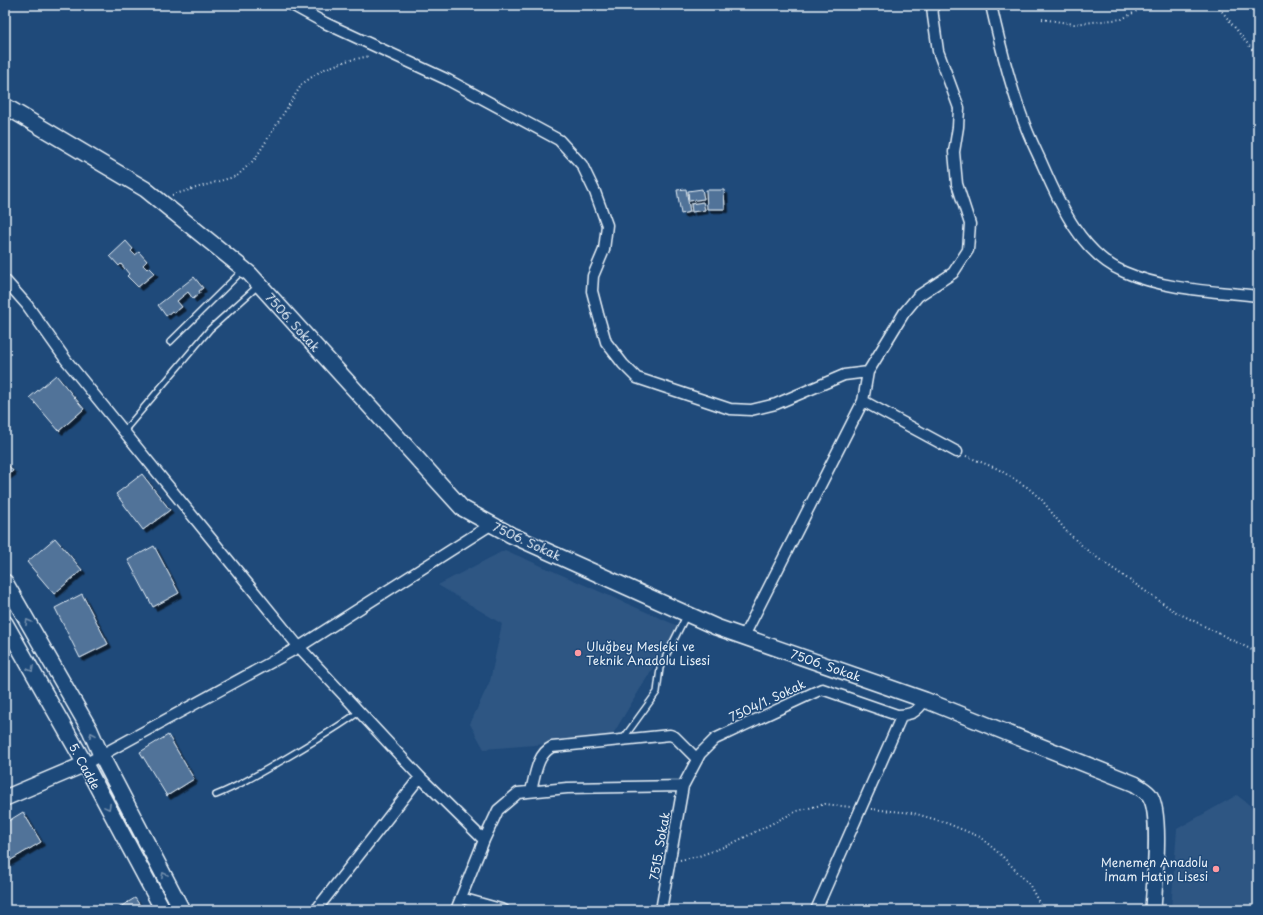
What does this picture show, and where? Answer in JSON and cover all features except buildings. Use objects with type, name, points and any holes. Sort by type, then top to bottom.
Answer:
[{"type":"street","points":[[292,5],[325,24],[448,80],[559,140],[582,165],[595,192],[607,225],[604,250],[593,276],[592,291],[606,342],[623,364],[637,378],[730,409],[751,410],[776,404],[844,375],[868,372]]},
{"type":"street","points":[[744,636],[863,401],[868,372],[904,313],[918,296],[953,274],[968,250],[970,224],[957,184],[954,152],[959,108],[938,51],[932,5]]},
{"type":"street","points":[[991,5],[1003,56],[1025,125],[1058,200],[1072,224],[1086,242],[1106,262],[1123,272],[1148,281],[1188,288],[1258,296]]},
{"type":"street","name":"7506. Sokak","points":[[5,106],[145,189],[244,269],[462,508],[511,535],[716,626],[925,700],[1135,784],[1150,795],[1155,806],[1157,824],[1153,910]]},
{"type":"street","points":[[5,280],[27,306],[66,360],[300,647],[420,777],[484,840]]},
{"type":"street","points":[[863,401],[957,452]]},
{"type":"street","points":[[5,798],[85,764],[300,647],[492,524]]},
{"type":"street","points":[[5,582],[90,730],[101,755],[182,910]]},
{"type":"street","name":"5. Cadde","points":[[5,623],[85,764],[163,910]]},
{"type":"street","name":"7504/1. Sokak","points":[[683,786],[700,754],[715,739],[822,689],[897,715],[902,715]]},
{"type":"street","points":[[816,910],[902,715],[908,715],[919,710],[925,700]]},
{"type":"street","points":[[531,791],[542,755],[552,747],[670,735],[675,737],[697,759]]},
{"type":"street","points":[[316,910],[420,777]]},
{"type":"street","points":[[456,910],[484,840],[498,810],[518,793],[567,788],[683,786]]},
{"type":"street","name":"7515. Sokak","points":[[661,910],[683,786]]},
{"type":"street","points":[[461,898],[504,910]]},
{"type":"lane","points":[[170,342],[244,269]]},
{"type":"lane","points":[[124,431],[210,329],[259,284]]},
{"type":"lane","points":[[623,740],[657,692],[660,668],[688,614]]},
{"type":"lane","points":[[216,795],[233,788],[272,766],[337,728],[359,712]]},
{"type":"path","points":[[1042,19],[1074,24],[1122,19],[1148,5]]},
{"type":"path","points":[[1217,5],[1258,57]]},
{"type":"path","points":[[158,200],[237,176],[255,159],[302,84],[322,70],[346,61],[387,52]]},
{"type":"path","points":[[957,452],[998,469],[1027,487],[1042,500],[1066,532],[1089,552],[1174,611],[1258,653]]},
{"type":"path","points":[[669,862],[699,856],[729,845],[797,811],[825,804],[913,813],[944,822],[980,837],[1001,855],[1029,884],[1043,910]]},
{"type":"shaded area","name":"Uluğbey Mesleki ve Teknik Anadolu Lisesi","points":[[505,550],[678,626],[610,739],[484,749],[470,724],[490,681],[502,624],[438,585]]},
{"type":"shaded area","name":"Menemen Anadolu İmam Hatip Lisesi","points":[[1237,795],[1258,812],[1258,910],[1171,910],[1177,829]]},
{"type":"place","name":"Uluğbey Mesleki ve Teknik Anadolu Lisesi","points":[[578,653]]},
{"type":"place","name":"Menemen Anadolu İmam Hatip Lisesi","points":[[1216,869]]}]
